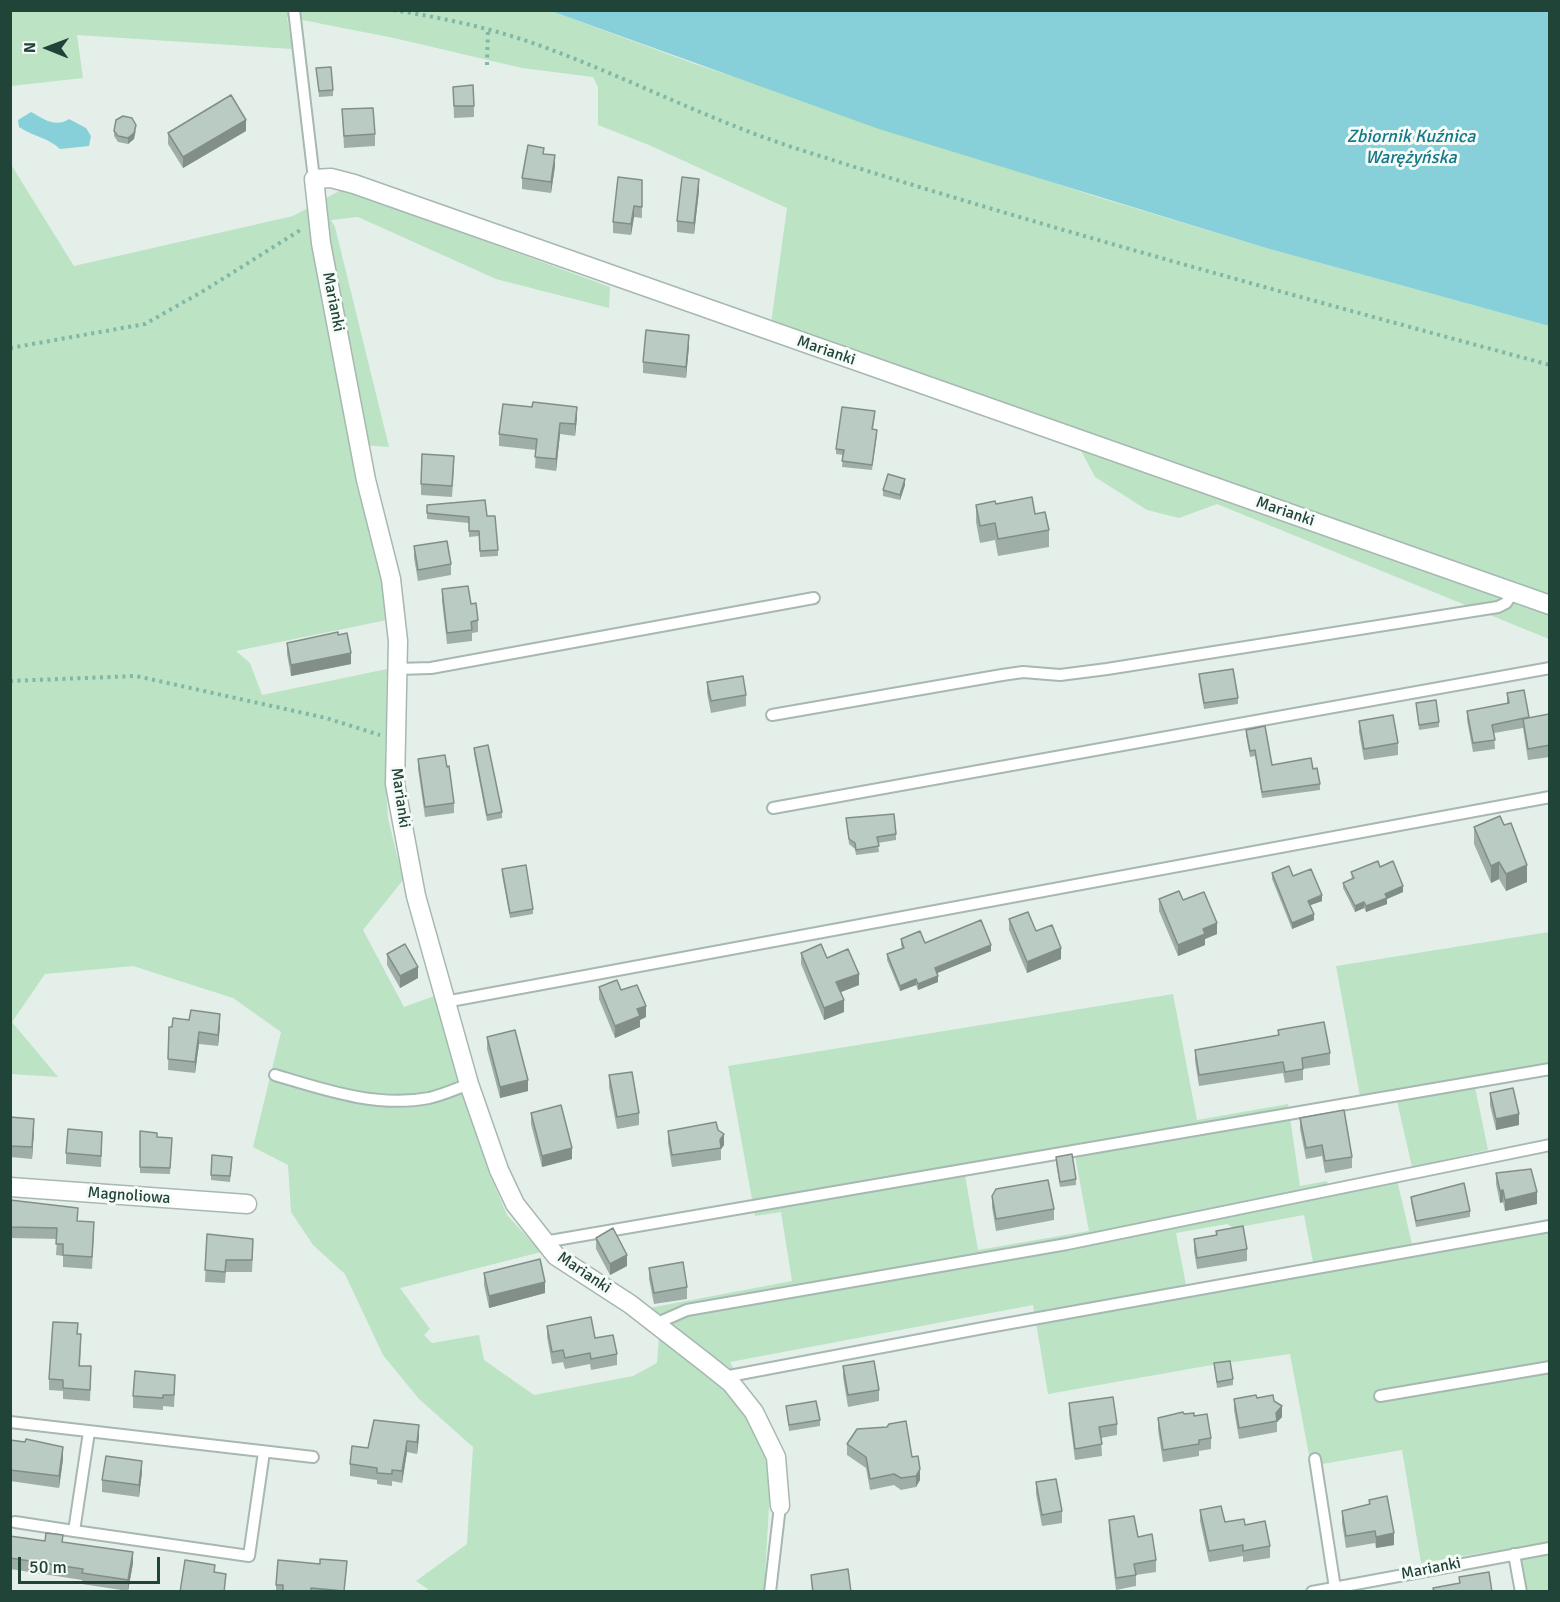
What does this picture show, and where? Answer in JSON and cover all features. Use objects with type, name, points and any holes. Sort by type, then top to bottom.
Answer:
[{"type":"street","name":"Marianki","points":[[780,1506],[776,1457],[754,1412],[724,1377],[655,1324],[556,1256],[515,1204],[499,1170],[469,1084],[416,896],[397,795],[395,740],[398,641],[391,579],[366,480],[318,219],[314,179],[331,178],[354,184],[1550,605]]},
{"type":"street","name":"Magnoliowa","points":[[10,1187],[247,1204]]},
{"type":"lane","points":[[294,10],[314,179]]},
{"type":"lane","points":[[772,715],[1002,675],[1028,672],[1060,675],[1107,669],[1498,608],[1506,603],[1513,592]]},
{"type":"lane","points":[[397,669],[441,666],[814,598]]},
{"type":"lane","points":[[773,808],[1550,668]]},
{"type":"lane","points":[[445,1002],[1550,797]]},
{"type":"lane","points":[[543,1242],[1550,1069]]},
{"type":"lane","points":[[275,1075],[329,1091],[377,1101],[429,1098],[469,1084]]},
{"type":"lane","points":[[655,1324],[687,1310],[1067,1244],[1550,1145]]},
{"type":"lane","points":[[724,1377],[1550,1226]]},
{"type":"lane","points":[[1380,1396],[1550,1367]]},
{"type":"lane","points":[[10,1422],[313,1457]]},
{"type":"lane","points":[[74,1531],[88,1431]]},
{"type":"lane","points":[[15,1522],[249,1556],[264,1452]]},
{"type":"lane","points":[[1315,1459],[1324,1590]]},
{"type":"lane","name":"Marianki","points":[[770,1592],[780,1506]]},
{"type":"lane","name":"Marianki","points":[[1324,1590],[1550,1548]]},
{"type":"lane","points":[[1514,1554],[1521,1592]]},
{"type":"path","points":[[393,10],[488,30],[555,52],[799,150],[1217,273],[1550,365]]},
{"type":"path","points":[[487,65],[488,30]]},
{"type":"path","points":[[10,348],[144,324],[205,290],[318,219]]},
{"type":"path","points":[[10,681],[136,676],[326,718],[395,740]]},
{"type":"green space","points":[[10,11],[551,11],[695,64],[1091,195],[1266,248],[1549,326],[1549,639],[1217,504],[1179,518],[1147,510],[1095,477],[1071,432],[849,368],[769,338],[787,208],[649,145],[598,125],[598,87],[593,77],[522,68],[394,38],[287,17],[292,49],[77,35],[83,78],[11,86]]},
{"type":"green space","points":[[10,163],[74,266],[293,216],[343,189],[610,287],[609,308],[496,279],[358,217],[331,220],[335,227],[389,447],[351,444],[356,484],[386,589],[387,620],[236,651],[250,663],[262,695],[387,669],[385,773],[388,818],[403,880],[363,930],[404,1007],[440,994],[488,1171],[507,1215],[541,1252],[400,1288],[430,1329],[424,1335],[432,1343],[479,1335],[484,1360],[534,1395],[633,1376],[657,1363],[659,1338],[628,1312],[792,1281],[781,1212],[755,1216],[728,1066],[1173,994],[1197,1120],[1288,1104],[1300,1186],[1327,1181],[1328,1186],[1395,1171],[1412,1244],[1549,1219],[1549,1591],[1527,1591],[1518,1547],[1421,1563],[1402,1450],[1311,1466],[1290,1354],[1206,1366],[1048,1394],[1033,1305],[730,1362],[765,1423],[771,1473],[764,1591],[432,1592],[416,1581],[467,1544],[473,1447],[419,1399],[383,1355],[345,1274],[313,1245],[291,1212],[288,1165],[253,1147],[281,1032],[233,998],[133,966],[45,974],[12,1022],[58,1077],[11,1074]],"holes":[[[1075,1156],[1089,1231],[978,1250],[965,1175]],[[1304,1215],[1313,1262],[1186,1285],[1176,1233],[1227,1224],[1234,1228]]]},
{"type":"green space","points":[[1549,932],[1549,1074],[1475,1087],[1488,1150],[1412,1167],[1397,1101],[1362,1107],[1336,966]]},
{"type":"water","name":"Zbiornik Kuźnica Warężyńska","points":[[551,11],[1549,11],[1549,326],[1266,248],[879,129]]},
{"type":"water","points":[[31,112],[50,122],[59,123],[69,119],[86,128],[91,136],[89,146],[60,149],[51,142],[19,127],[18,120]]},
{"type":"building","points":[[331,67],[333,90],[319,91],[316,68]]},
{"type":"building","points":[[473,85],[474,106],[454,106],[453,87]]},
{"type":"building","points":[[231,95],[246,120],[183,157],[168,133]]},
{"type":"building","points":[[373,108],[375,134],[344,136],[342,109]]},
{"type":"building","points":[[123,116],[132,118],[136,125],[134,133],[128,138],[118,136],[114,131],[116,120]]},
{"type":"building","points":[[528,145],[544,148],[543,154],[555,155],[551,182],[522,178]]},
{"type":"building","points":[[618,177],[642,180],[642,207],[634,206],[631,224],[613,222]]},
{"type":"building","points":[[682,177],[699,179],[694,223],[677,221]]},
{"type":"building","points":[[646,330],[689,335],[686,367],[643,362]]},
{"type":"building","points":[[533,402],[577,407],[575,424],[560,423],[556,459],[535,457],[537,439],[499,434],[503,404],[532,407]]},
{"type":"building","points":[[842,407],[875,411],[872,429],[877,430],[872,465],[842,461],[844,450],[836,449]]},
{"type":"building","points":[[422,454],[454,456],[452,486],[421,484]]},
{"type":"building","points":[[888,474],[905,479],[900,495],[883,490]]},
{"type":"building","points":[[1032,497],[1035,514],[1045,512],[1049,530],[998,539],[995,523],[980,526],[976,505],[995,501],[996,504]]},
{"type":"building","points":[[485,500],[487,516],[495,516],[498,550],[480,551],[479,531],[469,531],[469,517],[427,513],[427,505]]},
{"type":"building","points":[[447,541],[451,564],[418,570],[414,546]]},
{"type":"building","points":[[468,586],[471,604],[476,603],[478,620],[471,622],[472,630],[447,633],[442,589]]},
{"type":"building","points":[[338,632],[338,635],[347,633],[351,653],[291,665],[287,643]]},
{"type":"building","points":[[1233,669],[1238,698],[1204,703],[1199,674]]},
{"type":"building","points":[[743,676],[746,695],[711,701],[707,682]]},
{"type":"building","points":[[1524,690],[1529,717],[1492,725],[1495,740],[1473,743],[1467,711],[1509,703],[1507,693]]},
{"type":"building","points":[[1436,700],[1439,722],[1419,725],[1416,703]]},
{"type":"building","points":[[1549,714],[1550,745],[1528,749],[1523,719]]},
{"type":"building","points":[[1393,715],[1398,743],[1364,749],[1359,721]]},
{"type":"building","points":[[1265,726],[1272,765],[1311,758],[1313,769],[1317,768],[1320,784],[1262,792],[1255,750],[1250,751],[1246,730]]},
{"type":"building","points":[[488,745],[502,812],[487,815],[474,748]]},
{"type":"building","points":[[445,755],[447,767],[449,766],[454,803],[425,807],[418,759]]},
{"type":"building","points":[[894,814],[896,834],[877,837],[879,846],[856,850],[855,843],[849,839],[846,818]]},
{"type":"building","points":[[1500,816],[1504,825],[1511,823],[1527,865],[1506,874],[1499,862],[1491,866],[1474,827]]},
{"type":"building","points":[[1378,861],[1380,867],[1393,861],[1403,886],[1385,894],[1387,898],[1366,906],[1364,902],[1355,906],[1343,883],[1354,878],[1351,872]]},
{"type":"building","points":[[526,865],[533,909],[510,913],[502,869]]},
{"type":"building","points":[[1289,866],[1293,876],[1311,869],[1322,895],[1308,901],[1314,914],[1292,923],[1272,873]]},
{"type":"building","points":[[1179,891],[1183,900],[1204,892],[1217,923],[1203,929],[1205,934],[1178,945],[1159,899]]},
{"type":"building","points":[[1028,912],[1036,931],[1052,925],[1061,948],[1027,962],[1009,919]]},
{"type":"building","points":[[981,920],[991,945],[935,968],[938,976],[918,984],[916,979],[900,986],[887,954],[904,948],[901,939],[920,931],[925,943]]},
{"type":"building","points":[[405,944],[418,967],[400,976],[387,954]]},
{"type":"building","points":[[821,944],[827,958],[848,949],[859,974],[836,982],[844,1000],[824,1008],[801,953]]},
{"type":"building","points":[[617,980],[621,990],[637,985],[646,1006],[637,1009],[640,1016],[615,1026],[599,987]]},
{"type":"building","points":[[191,1010],[220,1014],[218,1035],[199,1032],[195,1062],[168,1059],[169,1027],[172,1027],[173,1018],[189,1020]]},
{"type":"building","points":[[1324,1022],[1330,1053],[1302,1058],[1303,1069],[1285,1072],[1283,1062],[1199,1075],[1195,1050],[1279,1035],[1278,1030]]},
{"type":"building","points":[[515,1030],[528,1080],[500,1087],[487,1037]]},
{"type":"building","points":[[632,1072],[639,1113],[617,1117],[609,1075]]},
{"type":"building","points":[[1513,1088],[1519,1114],[1496,1119],[1490,1093]]},
{"type":"building","points":[[561,1105],[572,1148],[542,1156],[531,1113]]},
{"type":"building","points":[[1344,1110],[1352,1157],[1325,1161],[1322,1145],[1306,1148],[1300,1118]]},
{"type":"building","points":[[10,1117],[34,1119],[32,1147],[10,1146]]},
{"type":"building","points":[[716,1122],[718,1130],[724,1134],[720,1140],[721,1148],[672,1155],[668,1131]]},
{"type":"building","points":[[68,1129],[102,1132],[101,1156],[66,1153]]},
{"type":"building","points":[[140,1131],[157,1133],[157,1137],[172,1138],[170,1168],[140,1167]]},
{"type":"building","points":[[1072,1154],[1076,1179],[1060,1182],[1056,1157]]},
{"type":"building","points":[[212,1155],[232,1157],[230,1176],[211,1175]]},
{"type":"building","points":[[1531,1169],[1537,1192],[1505,1200],[1503,1190],[1500,1191],[1496,1173]]},
{"type":"building","points":[[1048,1180],[1054,1209],[996,1219],[992,1196],[996,1189]]},
{"type":"building","points":[[1464,1183],[1470,1211],[1416,1221],[1411,1197]]},
{"type":"building","points":[[10,1200],[78,1208],[77,1221],[94,1222],[92,1257],[63,1255],[63,1244],[56,1244],[57,1228],[10,1227]]},
{"type":"building","points":[[1243,1226],[1247,1249],[1197,1258],[1194,1239],[1217,1235],[1216,1231]]},
{"type":"building","points":[[613,1228],[627,1255],[610,1264],[596,1238]]},
{"type":"building","points":[[207,1234],[253,1239],[252,1260],[226,1260],[225,1272],[205,1270]]},
{"type":"building","points":[[540,1259],[545,1282],[489,1296],[484,1273]]},
{"type":"building","points":[[683,1262],[687,1287],[654,1293],[649,1268]]},
{"type":"building","points":[[591,1317],[595,1338],[613,1335],[617,1354],[591,1359],[590,1353],[565,1358],[563,1350],[552,1352],[547,1326]]},
{"type":"building","points":[[53,1322],[78,1323],[77,1334],[81,1334],[79,1366],[91,1366],[90,1390],[63,1388],[63,1380],[49,1379]]},
{"type":"building","points":[[874,1361],[879,1390],[848,1395],[843,1366]]},
{"type":"building","points":[[1230,1361],[1233,1379],[1217,1382],[1214,1363]]},
{"type":"building","points":[[135,1371],[175,1375],[174,1395],[163,1395],[163,1398],[133,1396]]},
{"type":"building","points":[[1256,1395],[1257,1398],[1273,1395],[1274,1401],[1282,1406],[1276,1413],[1277,1421],[1239,1428],[1234,1399]]},
{"type":"building","points":[[1113,1397],[1117,1424],[1099,1427],[1102,1444],[1075,1449],[1069,1403]]},
{"type":"building","points":[[816,1401],[820,1420],[789,1425],[786,1406]]},
{"type":"building","points":[[1183,1412],[1184,1414],[1194,1413],[1194,1416],[1207,1414],[1211,1438],[1199,1440],[1199,1444],[1163,1450],[1158,1418]]},
{"type":"building","points":[[374,1420],[419,1425],[417,1442],[407,1441],[402,1471],[392,1470],[392,1474],[377,1473],[377,1468],[350,1464],[352,1446],[368,1448]]},
{"type":"building","points":[[906,1421],[912,1457],[918,1456],[920,1469],[916,1476],[901,1478],[894,1474],[870,1479],[866,1457],[847,1444],[857,1429],[887,1427],[889,1424]]},
{"type":"building","points":[[26,1439],[63,1447],[59,1476],[10,1470],[10,1440],[25,1442]]},
{"type":"building","points":[[106,1456],[142,1461],[139,1485],[102,1480]]},
{"type":"building","points":[[1056,1479],[1062,1511],[1042,1515],[1036,1482]]},
{"type":"building","points":[[1387,1496],[1394,1533],[1376,1537],[1375,1531],[1346,1536],[1342,1511],[1370,1504],[1369,1500]]},
{"type":"building","points":[[1221,1506],[1225,1522],[1244,1519],[1245,1525],[1265,1521],[1270,1546],[1243,1551],[1243,1545],[1209,1551],[1200,1510]]},
{"type":"building","points":[[1134,1516],[1138,1537],[1152,1534],[1156,1560],[1134,1564],[1136,1575],[1116,1578],[1109,1520]]},
{"type":"building","points":[[46,1533],[63,1535],[62,1542],[133,1552],[128,1580],[82,1573],[83,1569],[10,1558],[10,1536],[45,1541]]},
{"type":"building","points":[[320,1559],[347,1561],[344,1591],[311,1588],[311,1592],[283,1592],[283,1585],[276,1585],[278,1560],[320,1564]]},
{"type":"building","points":[[185,1560],[215,1565],[214,1572],[226,1574],[224,1592],[180,1592]]},
{"type":"building","points":[[848,1569],[851,1592],[813,1592],[811,1575]]},
{"type":"building","points":[[1489,1572],[1492,1592],[1434,1592],[1433,1588],[1460,1583],[1459,1577]]}]
